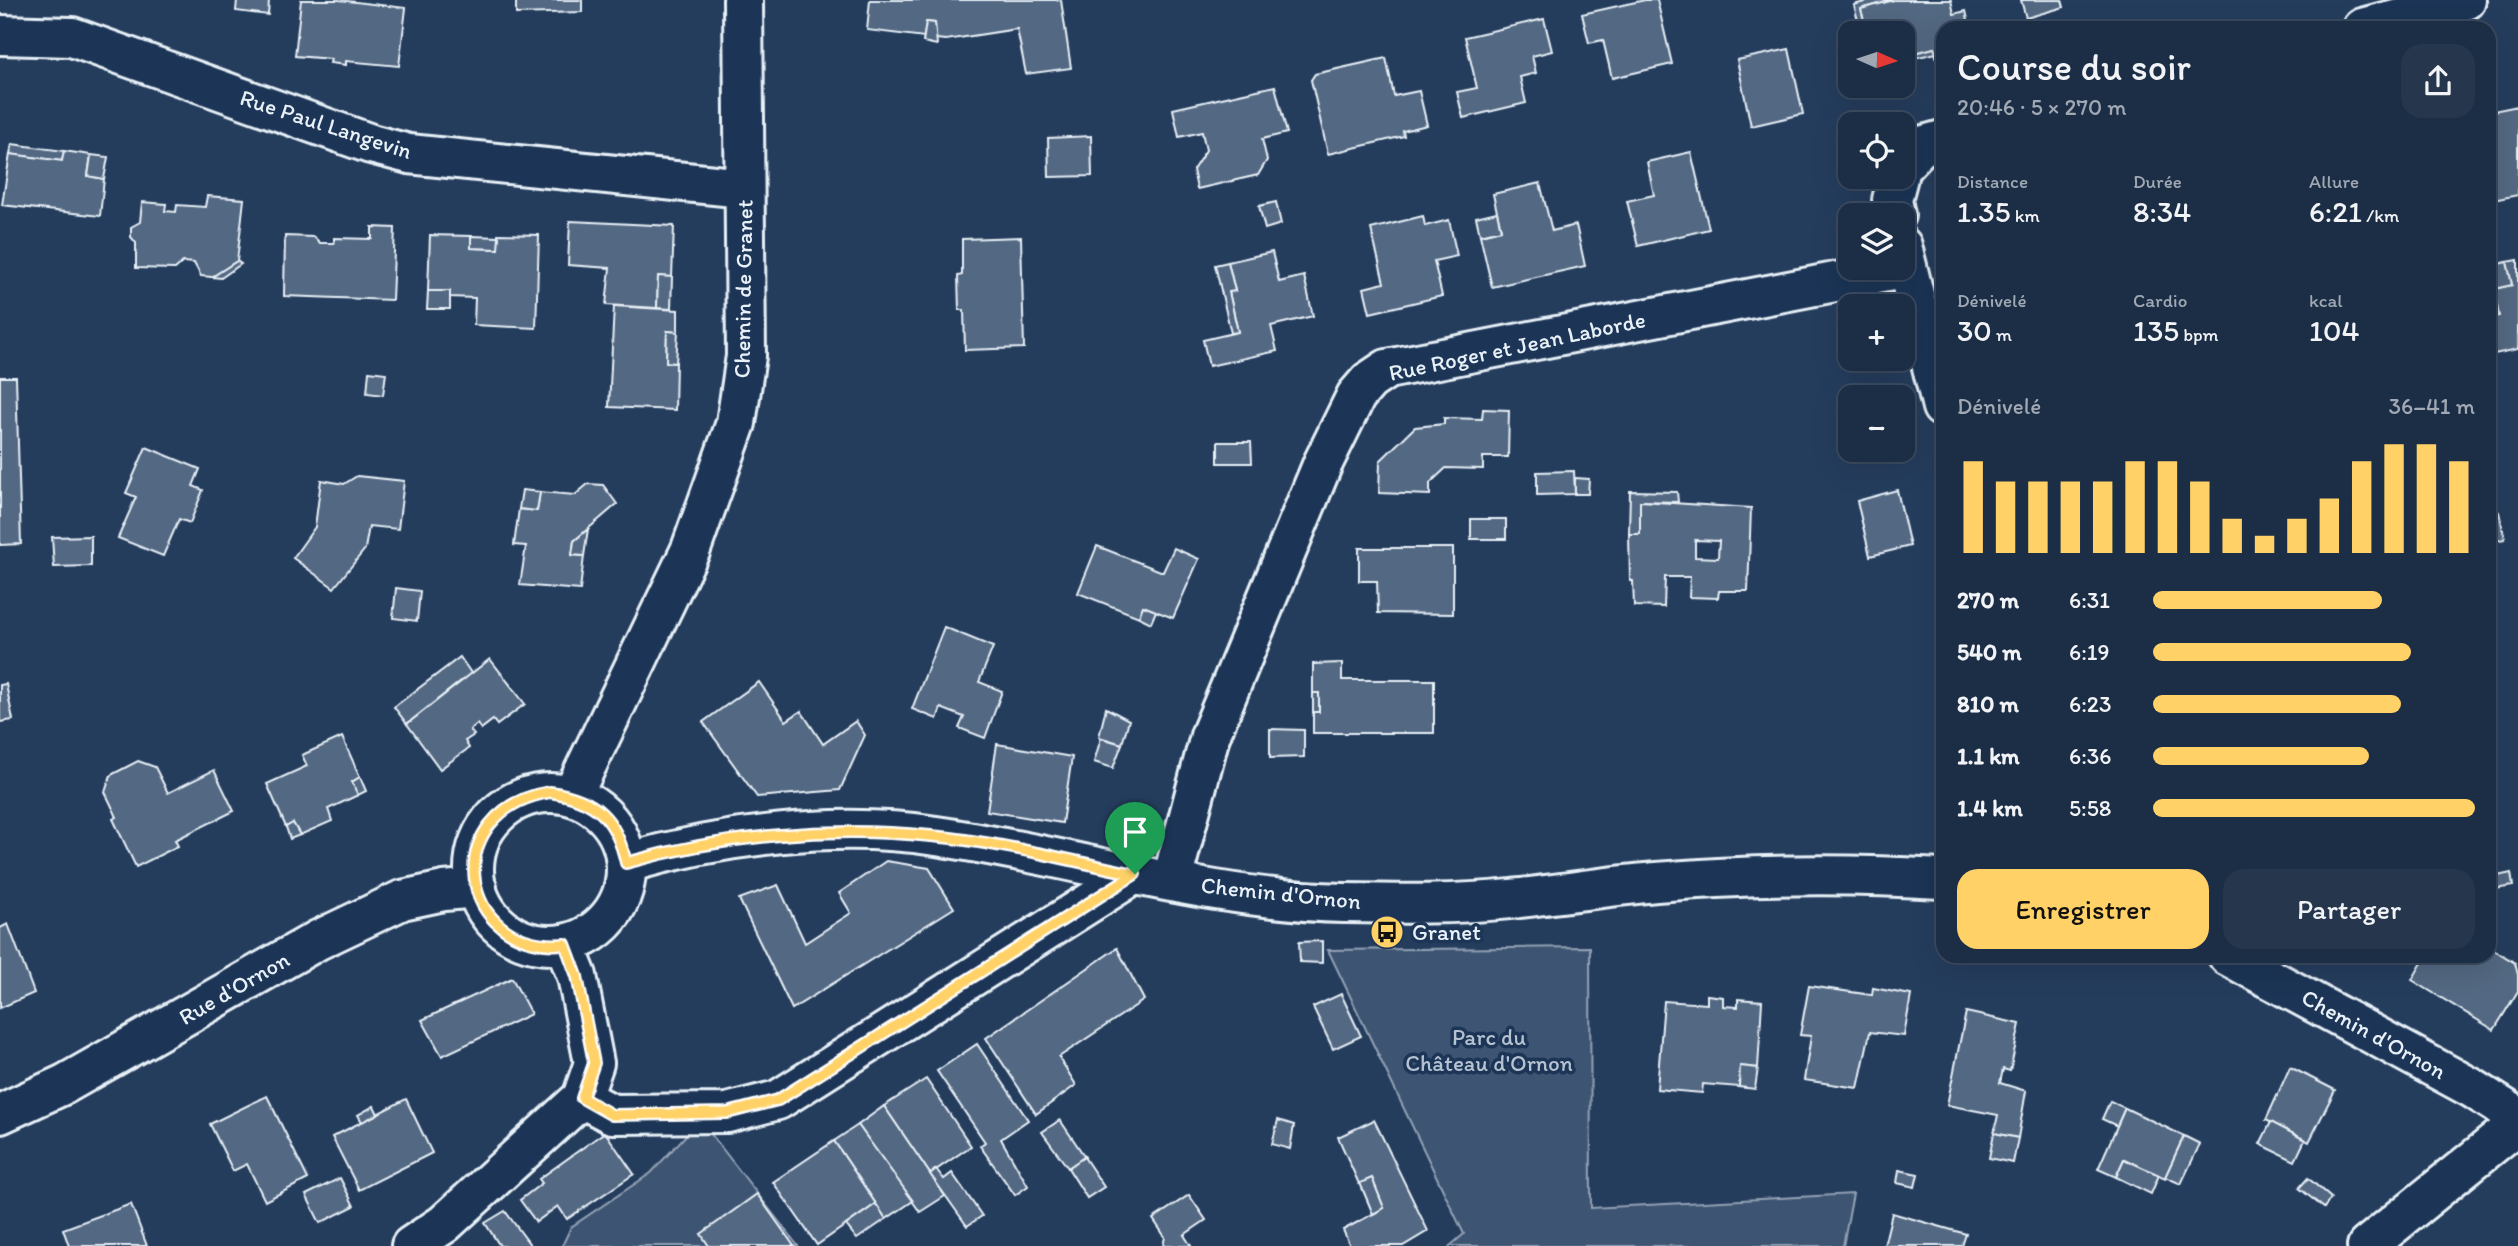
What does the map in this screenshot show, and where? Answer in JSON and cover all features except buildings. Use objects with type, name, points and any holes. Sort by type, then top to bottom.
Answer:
[{"type":"street","name":"Chemin de Granet","points":[[572,796],[691,549],[736,423],[746,356],[743,0]]},
{"type":"street","points":[[2388,21],[2466,0]]},
{"type":"street","name":"Rue Paul Langevin","points":[[0,35],[72,37],[358,139],[409,154],[744,188]]},
{"type":"street","points":[[1915,152],[1921,146],[1936,142]]},
{"type":"street","name":"Rue Roger et Jean Laborde","points":[[1172,880],[1210,736],[1323,463],[1356,396],[1369,381],[1387,369],[1838,271]]},
{"type":"street","points":[[1911,280],[1936,383]]},
{"type":"street","points":[[550,792],[572,796],[593,806],[610,821],[621,841],[626,863],[625,886],[617,907],[604,924],[586,937],[565,944],[526,942],[510,934],[483,906],[474,866],[478,843],[490,822],[506,806],[526,796],[550,792]]},
{"type":"street","name":"Chemin d'Ornon","points":[[626,863],[681,847],[856,831],[933,836],[1242,892],[1339,903],[1419,904],[1507,900],[1730,876],[1852,873],[1936,879]]},
{"type":"street","points":[[582,1098],[612,1115],[727,1113],[778,1100],[1135,874]]},
{"type":"street","name":"Rue d'Ornon","points":[[0,1114],[65,1084],[342,929],[402,900],[444,891],[477,888]]},
{"type":"street","points":[[411,1246],[444,1224],[582,1098],[594,1063],[577,976],[565,944]]},
{"type":"street","name":"Chemin d'Ornon","points":[[2241,963],[2473,1088],[2518,1117]]},
{"type":"street","points":[[2367,1246],[2518,1124]]},
{"type":"green space","name":"Parc du Château d'Ornon","points":[[1590,947],[1591,1208],[1853,1194],[1843,1246],[1450,1246],[1464,1234],[1328,950]]},
{"type":"green space","points":[[700,1120],[798,1246],[562,1246],[571,1227],[651,1173]]},
{"type":"place","name":"Granet","points":[[1387,932]]},
{"type":"route","points":[[550,792],[572,796],[593,806],[610,821],[621,841],[626,863],[681,847],[809,833],[856,831],[933,836],[1135,874],[778,1100],[727,1113],[612,1115],[582,1098],[594,1063],[577,976],[565,944],[546,946],[526,942],[495,922],[483,906],[474,866],[478,843],[490,822],[506,806],[526,796],[550,792]]}]
